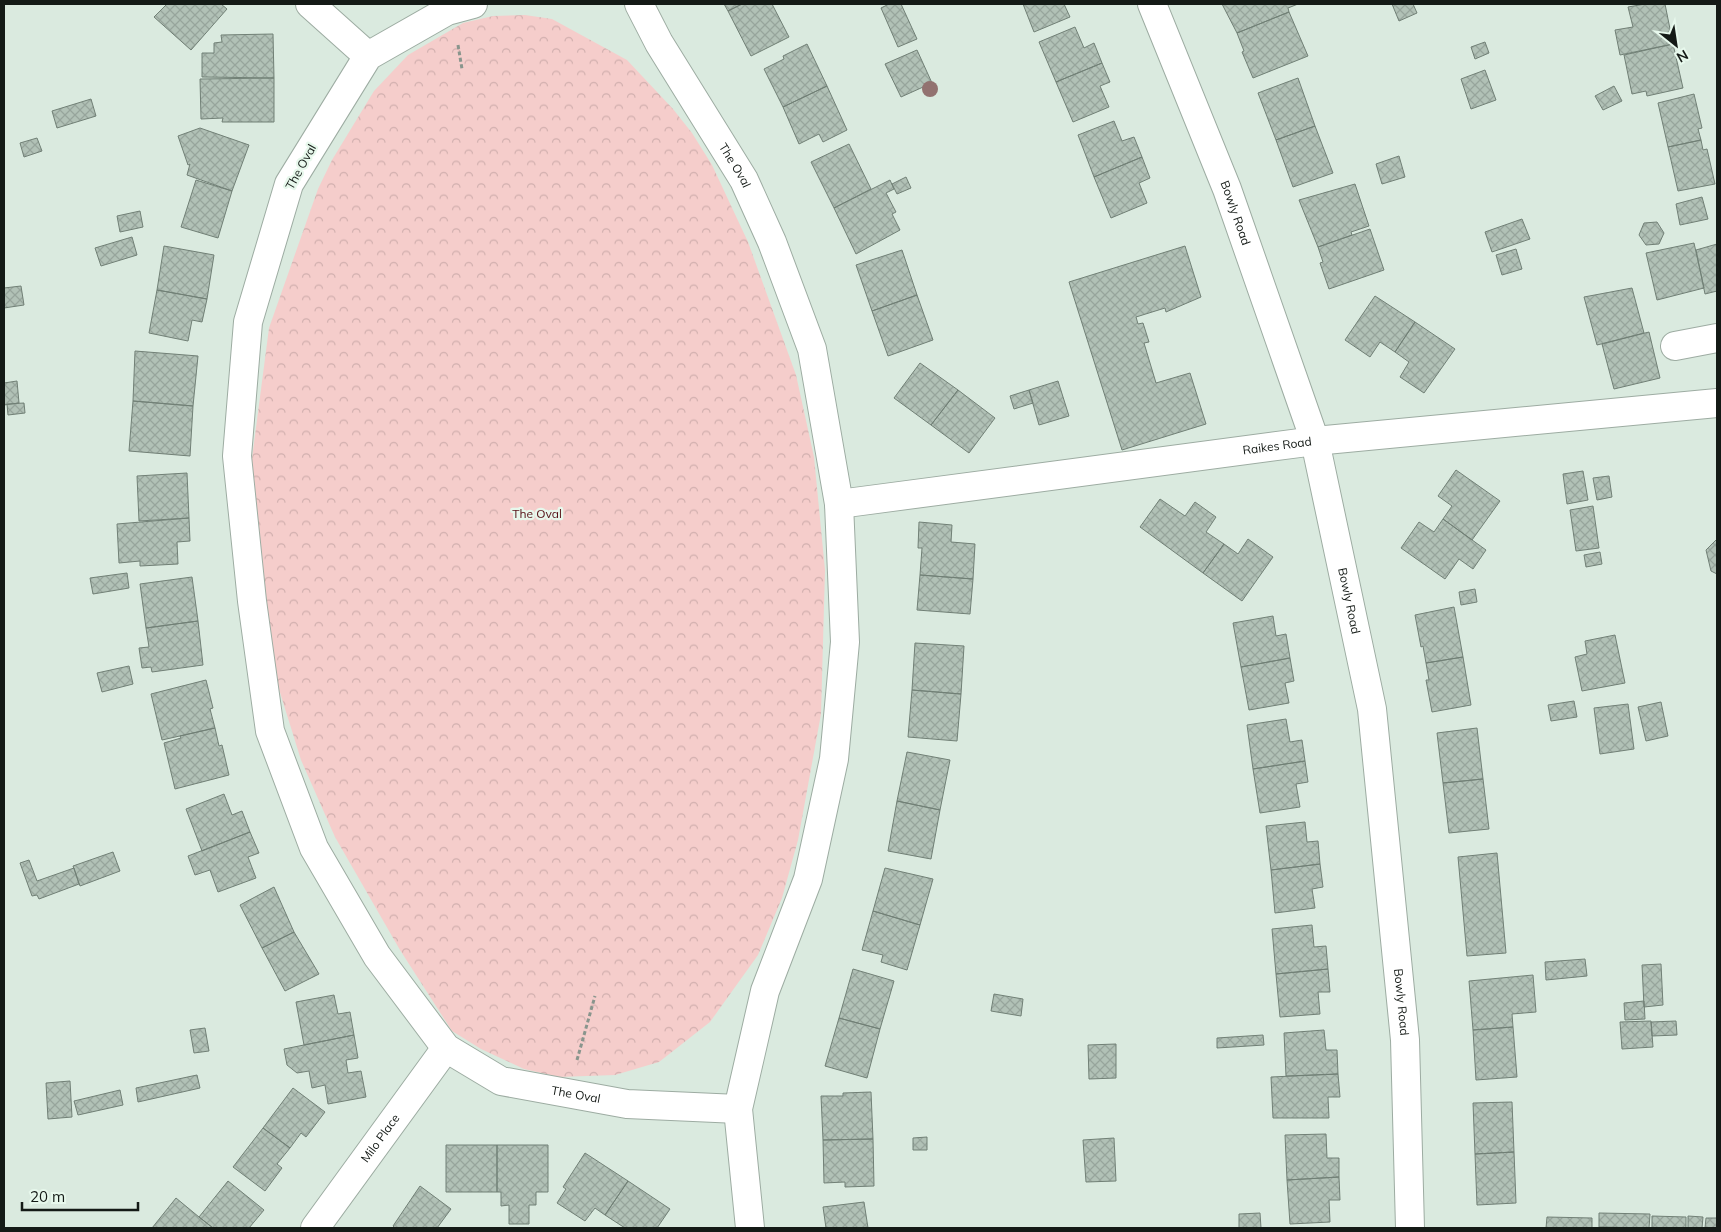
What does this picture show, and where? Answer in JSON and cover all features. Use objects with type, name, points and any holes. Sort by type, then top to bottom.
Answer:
[{"type":"street","points":[[310,4],[368,56]]},
{"type":"street","name":"The Oval","points":[[473,4],[447,10],[368,56],[289,184],[248,322],[237,456],[252,601],[270,731],[314,848],[377,956],[446,1048],[501,1081],[627,1104],[738,1109],[766,991],[808,879],[834,759],[846,642],[839,504],[812,349],[772,242],[744,180],[659,43],[638,4]]},
{"type":"street","name":"Bowly Road","points":[[1152,4],[1227,189],[1315,441],[1372,710],[1405,1040],[1410,1228]]},
{"type":"street","points":[[1674,346],[1717,338]]},
{"type":"street","name":"Raikes Road","points":[[839,504],[1315,441],[1717,403]]},
{"type":"street","name":"Milo Place","points":[[315,1228],[446,1048]]},
{"type":"street","points":[[738,1109],[750,1228]]},
{"type":"path","points":[[568,1093],[595,996]]},
{"type":"green space","name":"The Oval","points":[[525,15],[552,19],[627,60],[673,109],[692,133],[712,165],[748,242],[796,375],[814,457],[825,570],[821,714],[798,840],[782,898],[758,955],[710,1022],[659,1062],[615,1075],[559,1077],[524,1069],[481,1049],[452,1031],[400,950],[335,837],[301,760],[278,686],[258,551],[251,466],[269,328],[318,189],[332,160],[374,91],[408,55],[463,23],[493,16]]},
{"type":"building","points":[[167,4],[221,4],[227,9],[191,50],[154,17]]},
{"type":"building","points":[[724,4],[742,4],[728,11]]},
{"type":"building","points":[[742,4],[772,4],[789,37],[751,56],[728,11]]},
{"type":"building","points":[[889,4],[901,4],[917,39],[898,47],[881,8]]},
{"type":"building","points":[[1023,4],[1064,4],[1070,17],[1034,32]]},
{"type":"building","points":[[1222,4],[1298,4],[1288,8],[1289,12],[1237,33]]},
{"type":"building","points":[[1392,4],[1413,4],[1417,13],[1399,21]]},
{"type":"building","points":[[1645,4],[1665,4],[1673,44],[1620,55],[1615,30],[1633,27],[1628,7]]},
{"type":"building","points":[[1289,12],[1308,56],[1253,78],[1242,52],[1244,51],[1237,33]]},
{"type":"building","points":[[1075,27],[1084,48],[1094,43],[1102,63],[1056,82],[1039,42]]},
{"type":"building","points":[[273,34],[274,78],[202,77],[202,53],[214,53],[214,43],[222,42],[221,35]]},
{"type":"building","points":[[1485,42],[1489,53],[1475,59],[1471,47]]},
{"type":"building","points":[[807,44],[827,86],[783,107],[764,69],[784,59],[783,56]]},
{"type":"building","points":[[1673,44],[1683,88],[1647,96],[1646,91],[1632,94],[1624,55]]},
{"type":"building","points":[[917,50],[932,83],[901,97],[885,64]]},
{"type":"building","points":[[1102,63],[1110,82],[1100,86],[1109,107],[1073,122],[1056,82]]},
{"type":"building","points":[[1485,70],[1496,100],[1471,109],[1461,79]]},
{"type":"building","points":[[274,78],[274,122],[222,122],[223,118],[201,119],[200,79]]},
{"type":"building","points":[[1298,78],[1315,126],[1276,140],[1258,93]]},
{"type":"building","points":[[827,86],[847,130],[823,142],[819,134],[799,144],[783,107]]},
{"type":"building","points":[[1614,86],[1622,101],[1603,110],[1595,96]]},
{"type":"building","points":[[1694,94],[1702,128],[1698,129],[1701,140],[1668,147],[1658,103]]},
{"type":"building","points":[[91,99],[96,116],[57,128],[52,111]]},
{"type":"building","points":[[1114,121],[1122,141],[1134,137],[1142,157],[1094,177],[1078,135]]},
{"type":"building","points":[[1315,126],[1333,173],[1293,187],[1276,140]]},
{"type":"building","points":[[200,128],[249,145],[232,191],[187,175],[190,164],[188,165],[178,136]]},
{"type":"building","points":[[37,138],[42,151],[24,157],[20,143]]},
{"type":"building","points":[[1701,140],[1703,150],[1707,149],[1715,184],[1678,191],[1668,147]]},
{"type":"building","points":[[849,144],[871,189],[834,208],[811,162]]},
{"type":"building","points":[[1399,156],[1405,177],[1382,184],[1376,164]]},
{"type":"building","points":[[1142,157],[1150,178],[1139,183],[1147,203],[1111,218],[1094,177]]},
{"type":"building","points":[[906,177],[911,188],[897,194],[892,184]]},
{"type":"building","points":[[196,180],[232,191],[218,238],[181,227]]},
{"type":"building","points":[[890,180],[894,189],[886,193],[896,212],[892,214],[900,230],[856,254],[834,208]]},
{"type":"building","points":[[1355,184],[1369,226],[1351,232],[1352,235],[1318,247],[1299,200]]},
{"type":"building","points":[[1702,197],[1708,219],[1680,225],[1676,204]]},
{"type":"building","points":[[140,211],[143,227],[120,232],[117,216]]},
{"type":"building","points":[[1522,219],[1530,239],[1492,252],[1485,232]]},
{"type":"building","points":[[1657,222],[1664,233],[1659,244],[1646,245],[1639,235],[1644,223]]},
{"type":"building","points":[[1370,229],[1384,270],[1329,289],[1320,263],[1323,262],[1318,247]]},
{"type":"building","points":[[132,237],[137,255],[101,266],[95,248]]},
{"type":"building","points":[[1694,243],[1704,288],[1657,300],[1646,253]]},
{"type":"building","points":[[1717,244],[1717,291],[1705,294],[1696,250]]},
{"type":"building","points":[[164,246],[214,255],[207,299],[157,290]]},
{"type":"building","points":[[1185,246],[1201,297],[1166,312],[1165,308],[1136,317],[1138,324],[1143,323],[1149,342],[1144,343],[1156,383],[1190,373],[1206,424],[1122,450],[1069,282]]},
{"type":"building","points":[[1516,249],[1522,269],[1502,275],[1496,255]]},
{"type":"building","points":[[902,250],[917,295],[872,311],[856,265]]},
{"type":"building","points":[[21,286],[24,305],[4,308],[4,288]]},
{"type":"building","points":[[1632,288],[1644,333],[1597,345],[1584,297]]},
{"type":"building","points":[[157,290],[207,299],[202,322],[192,320],[188,341],[149,333]]},
{"type":"building","points":[[917,295],[933,340],[888,356],[872,311]]},
{"type":"building","points":[[1375,296],[1415,322],[1395,352],[1380,342],[1370,357],[1345,340]]},
{"type":"building","points":[[1415,322],[1455,349],[1424,393],[1400,377],[1409,362],[1395,352]]},
{"type":"building","points":[[1649,332],[1660,378],[1614,389],[1602,344]]},
{"type":"building","points":[[135,351],[198,356],[193,406],[133,401]]},
{"type":"building","points":[[920,363],[958,390],[931,425],[894,398]]},
{"type":"building","points":[[17,381],[19,403],[4,405],[4,383]]},
{"type":"building","points":[[1058,381],[1069,416],[1039,425],[1029,390]]},
{"type":"building","points":[[958,390],[995,418],[969,453],[931,425]]},
{"type":"building","points":[[1029,390],[1033,403],[1014,409],[1010,396]]},
{"type":"building","points":[[133,401],[193,406],[190,456],[129,451]]},
{"type":"building","points":[[24,403],[25,413],[8,415],[7,404]]},
{"type":"building","points":[[1456,470],[1500,501],[1472,540],[1443,519],[1452,506],[1438,496]]},
{"type":"building","points":[[1583,471],[1588,500],[1567,504],[1563,474]]},
{"type":"building","points":[[187,473],[189,518],[139,521],[137,476]]},
{"type":"building","points":[[1609,476],[1612,497],[1597,500],[1593,478]]},
{"type":"building","points":[[1160,499],[1185,516],[1195,502],[1216,517],[1206,532],[1224,544],[1203,573],[1140,527]]},
{"type":"building","points":[[1593,506],[1599,548],[1576,551],[1570,510]]},
{"type":"building","points":[[189,518],[190,541],[177,542],[178,564],[140,566],[140,561],[119,563],[117,524]]},
{"type":"building","points":[[1443,519],[1486,550],[1473,569],[1459,559],[1445,579],[1401,548],[1419,522],[1434,532]]},
{"type":"building","points":[[919,522],[952,525],[951,542],[975,544],[973,579],[920,575],[922,548],[918,548]]},
{"type":"building","points":[[1248,539],[1273,557],[1242,601],[1203,573],[1224,544],[1238,554]]},
{"type":"building","points":[[1717,539],[1717,574],[1711,571],[1706,550]]},
{"type":"building","points":[[1600,552],[1602,564],[1586,567],[1584,555]]},
{"type":"building","points":[[127,573],[129,588],[93,594],[90,578]]},
{"type":"building","points":[[920,575],[973,579],[970,614],[917,610]]},
{"type":"building","points":[[192,577],[198,621],[146,628],[140,584]]},
{"type":"building","points":[[1475,589],[1477,602],[1461,605],[1459,592]]},
{"type":"building","points":[[1454,607],[1463,657],[1426,663],[1415,615]]},
{"type":"building","points":[[1273,616],[1276,636],[1286,634],[1290,658],[1241,667],[1233,623]]},
{"type":"building","points":[[198,621],[203,665],[152,672],[151,667],[142,668],[139,648],[149,647],[146,628]]},
{"type":"building","points":[[1615,635],[1625,683],[1582,691],[1575,657],[1587,654],[1585,641]]},
{"type":"building","points":[[915,643],[964,646],[961,694],[912,690]]},
{"type":"building","points":[[1463,657],[1471,705],[1432,712],[1426,680],[1429,680],[1426,663]]},
{"type":"building","points":[[1290,658],[1294,681],[1285,683],[1289,703],[1249,710],[1241,667]]},
{"type":"building","points":[[129,666],[133,684],[102,692],[97,673]]},
{"type":"building","points":[[206,680],[213,708],[210,709],[215,728],[162,740],[151,694]]},
{"type":"building","points":[[912,690],[961,694],[957,741],[908,737]]},
{"type":"building","points":[[1574,701],[1577,717],[1551,721],[1548,705]]},
{"type":"building","points":[[1661,702],[1668,736],[1646,741],[1638,707]]},
{"type":"building","points":[[1628,704],[1634,749],[1600,754],[1594,708]]},
{"type":"building","points":[[1286,719],[1290,742],[1302,740],[1305,761],[1253,769],[1247,725]]},
{"type":"building","points":[[215,728],[219,746],[222,745],[229,775],[175,789],[164,743],[181,738],[180,736]]},
{"type":"building","points":[[1477,728],[1483,779],[1443,783],[1437,733]]},
{"type":"building","points":[[907,752],[950,760],[940,810],[897,801]]},
{"type":"building","points":[[1305,761],[1308,782],[1296,784],[1300,807],[1260,813],[1253,769]]},
{"type":"building","points":[[1483,779],[1489,829],[1449,833],[1443,783]]},
{"type":"building","points":[[224,794],[232,815],[242,811],[250,832],[202,851],[186,809]]},
{"type":"building","points":[[897,801],[940,810],[931,859],[888,851]]},
{"type":"building","points":[[1305,822],[1307,842],[1318,841],[1320,864],[1271,870],[1266,826]]},
{"type":"building","points":[[250,832],[259,853],[248,857],[256,878],[218,892],[210,870],[195,875],[188,856]]},
{"type":"building","points":[[113,852],[120,871],[80,886],[73,866]]},
{"type":"building","points":[[1497,853],[1506,953],[1467,956],[1458,857]]},
{"type":"building","points":[[29,860],[37,881],[74,868],[79,884],[39,899],[37,895],[32,896],[20,863]]},
{"type":"building","points":[[1320,864],[1323,887],[1312,889],[1315,908],[1275,913],[1271,870]]},
{"type":"building","points":[[885,868],[933,879],[920,925],[873,911]]},
{"type":"building","points":[[274,887],[294,932],[262,948],[240,905]]},
{"type":"building","points":[[873,911],[920,925],[907,970],[881,962],[883,955],[862,950]]},
{"type":"building","points":[[1312,925],[1314,947],[1326,946],[1328,969],[1276,974],[1272,929]]},
{"type":"building","points":[[294,932],[319,974],[285,991],[262,948]]},
{"type":"building","points":[[1585,959],[1587,976],[1546,980],[1545,962]]},
{"type":"building","points":[[1661,964],[1663,1005],[1644,1007],[1642,965]]},
{"type":"building","points":[[853,969],[894,981],[880,1029],[839,1018]]},
{"type":"building","points":[[1328,969],[1330,992],[1318,992],[1320,1014],[1280,1017],[1276,974]]},
{"type":"building","points":[[1533,975],[1536,1012],[1512,1014],[1513,1027],[1473,1030],[1469,981]]},
{"type":"building","points":[[994,994],[1023,999],[1021,1016],[991,1011]]},
{"type":"building","points":[[334,995],[338,1014],[350,1012],[354,1035],[304,1045],[296,1002]]},
{"type":"building","points":[[1644,1001],[1645,1019],[1625,1020],[1624,1003]]},
{"type":"building","points":[[839,1018],[880,1029],[867,1078],[825,1066]]},
{"type":"building","points":[[1651,1021],[1653,1047],[1622,1049],[1620,1022]]},
{"type":"building","points":[[1676,1021],[1677,1035],[1652,1036],[1651,1022]]},
{"type":"building","points":[[1513,1027],[1517,1077],[1476,1080],[1473,1030]]},
{"type":"building","points":[[205,1028],[209,1051],[194,1053],[190,1030]]},
{"type":"building","points":[[1324,1030],[1326,1050],[1337,1050],[1338,1074],[1286,1076],[1284,1033]]},
{"type":"building","points":[[354,1035],[358,1058],[346,1060],[348,1073],[361,1071],[366,1097],[328,1104],[325,1085],[312,1088],[309,1071],[297,1073],[287,1065],[284,1049]]},
{"type":"building","points":[[1263,1035],[1264,1045],[1217,1048],[1217,1038]]},
{"type":"building","points":[[1116,1044],[1116,1078],[1089,1079],[1088,1045]]},
{"type":"building","points":[[1338,1074],[1340,1097],[1328,1097],[1329,1118],[1273,1118],[1271,1077]]},
{"type":"building","points":[[197,1075],[200,1088],[138,1102],[136,1088]]},
{"type":"building","points":[[70,1081],[72,1117],[48,1119],[46,1083]]},
{"type":"building","points":[[293,1088],[325,1112],[306,1137],[301,1133],[290,1148],[263,1128]]},
{"type":"building","points":[[120,1090],[123,1105],[78,1115],[74,1101]]},
{"type":"building","points":[[871,1092],[873,1139],[823,1140],[821,1096],[843,1096],[843,1093]]},
{"type":"building","points":[[1512,1102],[1514,1152],[1475,1154],[1473,1103]]},
{"type":"building","points":[[263,1128],[290,1148],[277,1164],[282,1168],[265,1191],[233,1167]]},
{"type":"building","points":[[1326,1134],[1327,1158],[1339,1158],[1339,1177],[1287,1180],[1285,1135]]},
{"type":"building","points":[[927,1137],[927,1150],[913,1150],[913,1138]]},
{"type":"building","points":[[1114,1138],[1116,1181],[1086,1182],[1083,1140]]},
{"type":"building","points":[[873,1139],[874,1186],[845,1187],[845,1182],[824,1183],[823,1140]]},
{"type":"building","points":[[446,1145],[497,1145],[497,1192],[446,1192]]},
{"type":"building","points":[[497,1145],[548,1145],[548,1192],[536,1192],[536,1205],[529,1205],[529,1224],[509,1224],[509,1205],[501,1206],[501,1192],[497,1192]]},
{"type":"building","points":[[1514,1152],[1516,1203],[1477,1205],[1475,1154]]},
{"type":"building","points":[[585,1153],[628,1181],[605,1215],[595,1208],[585,1221],[557,1203],[566,1189],[563,1187]]},
{"type":"building","points":[[1339,1177],[1340,1200],[1329,1200],[1330,1222],[1290,1224],[1287,1180]]},
{"type":"building","points":[[228,1181],[264,1210],[249,1228],[213,1228],[199,1217]]},
{"type":"building","points":[[628,1181],[670,1209],[657,1228],[625,1228],[605,1215]]},
{"type":"building","points":[[420,1186],[451,1209],[437,1228],[395,1228],[393,1226]]},
{"type":"building","points":[[176,1198],[199,1217],[213,1228],[152,1228]]},
{"type":"building","points":[[864,1202],[868,1228],[826,1228],[823,1207]]},
{"type":"building","points":[[1260,1213],[1261,1228],[1239,1228],[1239,1214]]},
{"type":"building","points":[[1599,1213],[1650,1214],[1649,1228],[1599,1227]]},
{"type":"building","points":[[1652,1216],[1686,1217],[1686,1228],[1652,1228]]},
{"type":"building","points":[[1688,1216],[1703,1217],[1702,1228],[1688,1228]]},
{"type":"building","points":[[1547,1217],[1592,1218],[1592,1228],[1546,1228]]},
{"type":"building","points":[[1706,1218],[1717,1218],[1717,1228],[1705,1228]]}]
